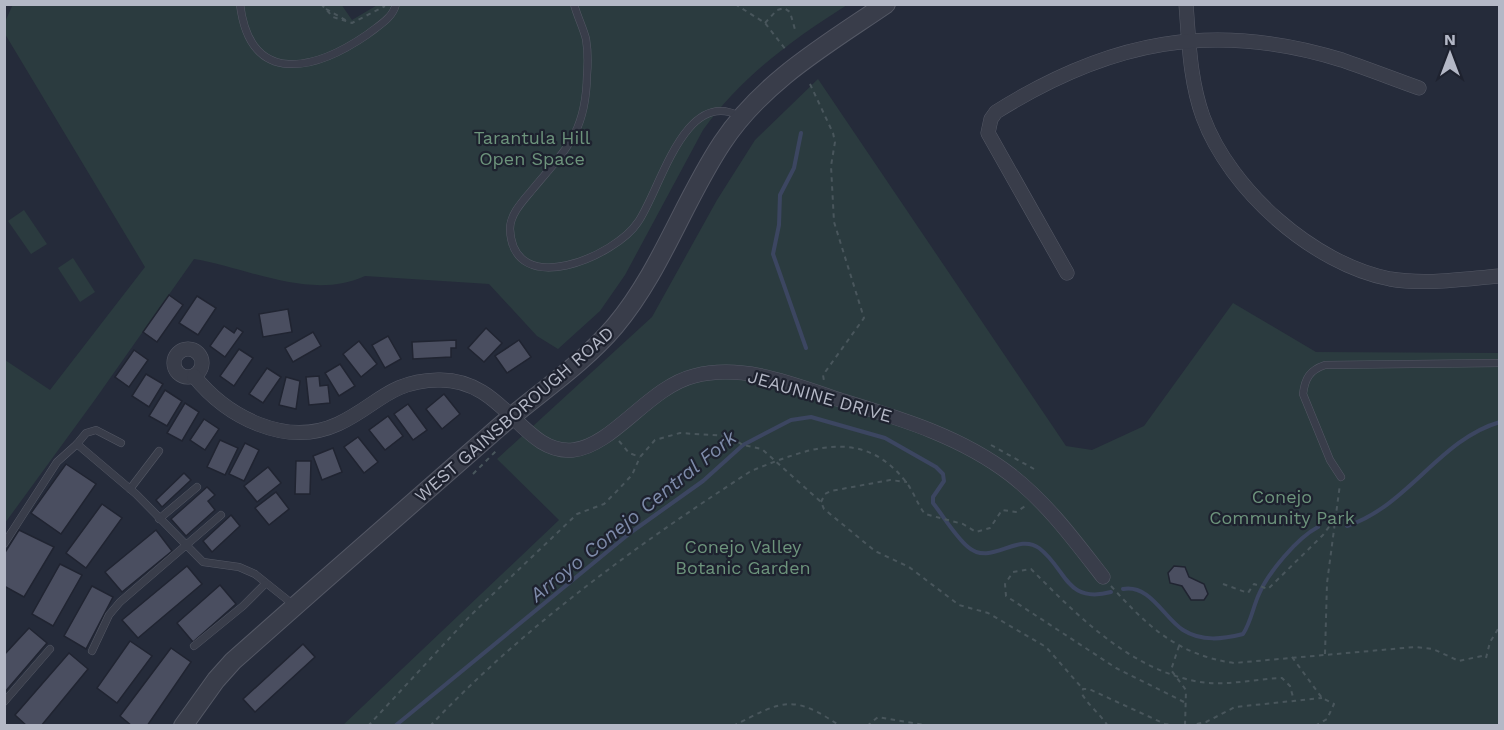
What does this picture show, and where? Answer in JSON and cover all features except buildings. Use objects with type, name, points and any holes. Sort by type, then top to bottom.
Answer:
[{"type":"street","name":"WEST GAINSBOROUGH ROAD","points":[[183,726],[216,680],[233,661],[512,416],[591,350],[634,302],[707,168],[741,117],[772,84],[886,4]]},
{"type":"street","points":[[1186,4],[1195,89],[1203,117],[1219,152],[1262,207],[1279,222],[1325,252],[1380,276],[1413,282],[1500,276]]},
{"type":"street","points":[[1066,273],[990,141],[988,133],[992,118],[1005,107],[1052,80],[1101,58],[1137,48],[1189,41],[1249,42],[1294,48],[1341,60],[1419,88]]},
{"type":"street","name":"JEAUNINE DRIVE","points":[[194,375],[204,388],[250,421],[280,431],[312,432],[337,425],[399,386],[440,380],[463,382],[480,389],[543,444],[556,449],[574,450],[590,445],[657,393],[674,383],[694,376],[714,373],[750,374],[775,379],[881,412],[948,437],[1011,475],[1052,511],[1103,577]]},
{"type":"lane","points":[[240,4],[242,26],[250,42],[262,55],[282,65],[297,65],[328,57],[350,46],[384,22],[396,4]]},
{"type":"lane","points":[[574,4],[587,47],[585,110],[577,133],[566,150],[519,206],[512,218],[512,240],[518,252],[527,261],[539,267],[557,267],[575,264],[613,247],[632,232],[641,219],[683,134],[694,124],[716,111],[724,110],[741,117]]},
{"type":"lane","points":[[1341,477],[1330,460],[1303,394],[1304,382],[1316,368],[1325,365],[1500,363]]},
{"type":"lane","points":[[4,544],[57,462],[86,433],[96,430],[121,443]]},
{"type":"lane","points":[[77,444],[130,489],[185,547],[203,562],[239,567],[255,574],[295,606]]},
{"type":"lane","points":[[130,489],[159,451]]},
{"type":"lane","points":[[159,519],[197,487]]},
{"type":"lane","points":[[92,651],[109,615],[120,602],[221,515]]},
{"type":"lane","points":[[194,646],[243,606],[265,584]]},
{"type":"lane","points":[[4,702],[50,649]]},
{"type":"path","points":[[321,4],[333,17],[349,23],[356,22],[390,4]]},
{"type":"path","points":[[735,4],[765,23],[786,50]]},
{"type":"path","points":[[765,23],[777,10],[784,9],[790,12],[796,33]]},
{"type":"path","points":[[810,84],[835,142],[831,166],[834,222],[864,318],[823,375],[824,382],[834,385]]},
{"type":"path","points":[[611,430],[629,453],[640,457]]},
{"type":"path","points":[[368,726],[471,615],[577,514],[604,504],[632,475],[640,457],[655,440],[680,433],[728,436],[743,445],[762,449],[777,460],[821,502],[824,509],[875,551],[909,567],[959,605],[988,613],[1047,647],[1083,689],[1082,694],[1086,701],[1100,713],[1108,726]]},
{"type":"path","points":[[984,442],[1034,469]]},
{"type":"path","points":[[430,726],[477,676],[584,585],[732,483],[751,471],[777,460],[810,449],[836,445],[868,450],[907,482],[925,514],[963,524],[976,532],[990,528],[1002,510],[1020,510],[1036,497]]},
{"type":"path","points":[[1324,654],[1327,583],[1341,477]]},
{"type":"path","points":[[821,502],[825,494],[831,491],[890,480],[907,482]]},
{"type":"path","points":[[1223,584],[1248,593],[1254,584],[1268,589],[1321,538],[1334,520]]},
{"type":"path","points":[[1184,702],[1116,668],[1006,596],[1005,584],[1013,572],[1031,569],[1087,624],[1129,654],[1173,674],[1200,682],[1282,678],[1290,686],[1294,701]]},
{"type":"path","points":[[1103,577],[1131,608],[1179,646],[1206,659],[1234,663],[1415,647],[1433,649],[1460,661],[1486,656],[1500,626]]},
{"type":"path","points":[[1179,646],[1171,670],[1186,690],[1184,702],[1186,726],[1206,722],[1235,707],[1322,698]]},
{"type":"path","points":[[1292,657],[1322,698],[1331,702],[1333,708],[1327,719],[1315,726]]},
{"type":"path","points":[[1083,689],[1089,689],[1165,724],[1178,726]]},
{"type":"path","points":[[733,726],[771,706],[786,703],[801,704],[817,710],[840,726]]},
{"type":"path","points":[[867,726],[878,717],[930,726]]},
{"type":"green space","name":"Tarantula Hill Open Space","points":[[13,4],[341,4],[352,20],[379,4],[847,5],[769,60],[718,111],[703,130],[625,275],[600,311],[558,349],[537,336],[489,284],[365,276],[344,283],[302,284],[194,259],[5,523],[5,360],[50,390],[145,267],[5,34],[5,22]]},
{"type":"green space","points":[[818,79],[1066,446],[1092,450],[1144,426],[1233,303],[1316,352],[1499,353],[1499,725],[342,726],[559,520],[497,459],[652,317],[717,200],[755,140]]},
{"type":"green space","points":[[24,210],[47,244],[31,254],[8,221]]},
{"type":"green space","points":[[73,258],[95,292],[80,302],[58,268]]},
{"type":"waterway","points":[[801,133],[794,168],[780,195],[779,225],[773,254],[806,348]]},
{"type":"waterway","name":"Arroyo Conejo Central Fork","points":[[395,726],[630,533],[703,481],[743,445],[791,420],[811,417],[885,438],[936,467],[943,474],[944,481],[933,497],[933,503],[968,547],[977,552],[986,553],[1031,544],[1048,556],[1075,589],[1084,593],[1111,592]]},
{"type":"waterway","name":"Arroyo Conejo Central Fork","points":[[1347,526],[1388,504],[1459,443],[1500,422]]},
{"type":"waterway","name":"Arroyo Conejo Central Fork","points":[[1123,589],[1133,589],[1149,597],[1176,625],[1190,634],[1205,638],[1243,634],[1269,576],[1292,547],[1318,527]]},
{"type":"park label","name":"Conejo Community Park","points":[[1282,506]]},
{"type":"park label","name":"Conejo Valley Botanic Garden","points":[[743,556]]}]
